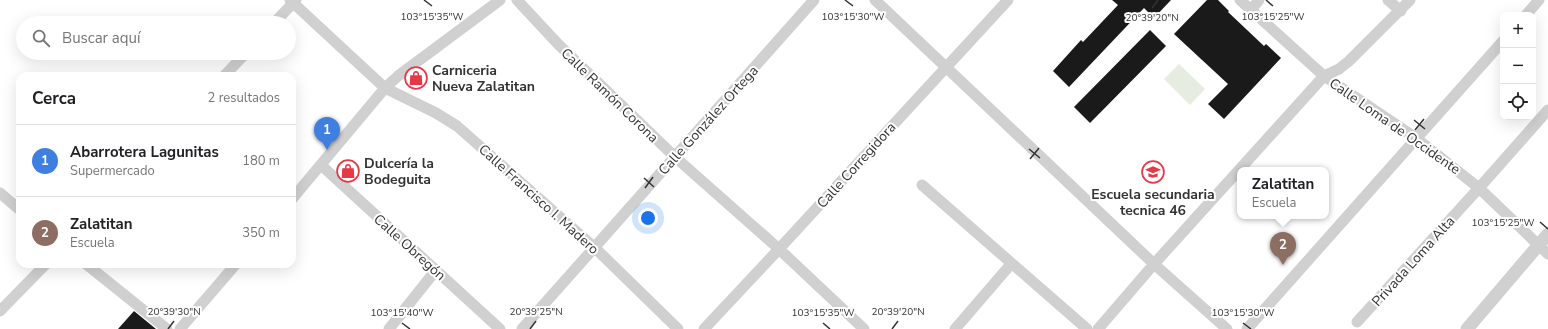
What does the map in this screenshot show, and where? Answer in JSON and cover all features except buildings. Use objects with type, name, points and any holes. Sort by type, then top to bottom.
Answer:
[{"type":"street","points":[[296,194],[385,88],[500,0]]},
{"type":"street","name":"Calle Ramón Corona","points":[[516,0],[558,44],[675,157],[779,249],[864,329]]},
{"type":"street","name":"Calle González Ortega","points":[[522,329],[814,0]]},
{"type":"street","points":[[875,0],[1154,264],[1227,329]]},
{"type":"street","name":"Calle Corregidora","points":[[704,329],[1008,0]]},
{"type":"street","name":"Calle Loma de Occidente","points":[[1240,0],[1324,76],[1416,138],[1479,188],[1548,254]]},
{"type":"street","points":[[1251,10],[1259,0]]},
{"type":"street","points":[[1388,0],[1401,11]]},
{"type":"street","points":[[1242,167],[1324,76],[1338,70],[1349,61],[1401,11],[1410,0]]},
{"type":"street","points":[[1529,12],[1539,0]]},
{"type":"street","points":[[280,16],[293,1]]},
{"type":"street","name":"Calle Francisco I. Madero","points":[[293,1],[385,88],[436,113],[457,126],[594,247],[678,329]]},
{"type":"street","points":[[1247,329],[1500,43]]},
{"type":"street","points":[[228,72],[239,60]]},
{"type":"street","name":"Privada Loma Alta","points":[[1357,322],[1548,110]]},
{"type":"street","name":"Calle Obregón","points":[[321,165],[500,329]]},
{"type":"street","points":[[1098,329],[1154,264],[1237,172]]},
{"type":"street","points":[[922,185],[1084,328]]},
{"type":"street","points":[[0,193],[16,207]]},
{"type":"street","points":[[1467,329],[1548,234]]},
{"type":"street","points":[[955,329],[1011,264]]},
{"type":"street","points":[[0,311],[42,268]]},
{"type":"street","points":[[91,268],[167,329]]},
{"type":"street","points":[[180,329],[233,268]]},
{"type":"street","points":[[389,329],[436,270]]},
{"type":"shaded area","points":[[1179,64],[1205,89],[1190,105],[1164,79]]},
{"type":"place","name":"Carniceria Nueva Zalatitan","points":[[416,78]]},
{"type":"place","name":"Abarrotera Lagunitas","points":[[327,150]]},
{"type":"place","name":"Dulcería la Bodeguita","points":[[348,171]]},
{"type":"place","name":"Escuela secundaria tecnica 46","points":[[1153,172]]},
{"type":"place","name":"Zalatitan","points":[[1283,265]]}]
